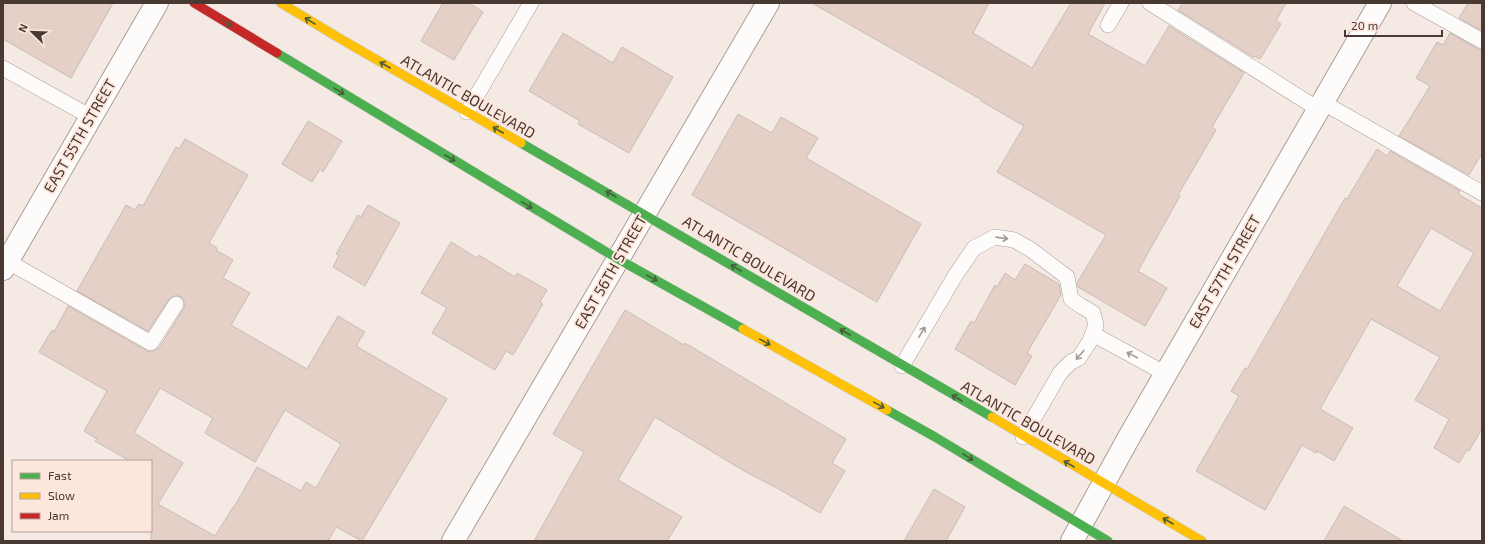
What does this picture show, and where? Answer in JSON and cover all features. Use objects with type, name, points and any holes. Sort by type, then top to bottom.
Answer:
[{"type":"main road","points":[[194,3],[618,259],[935,437],[1076,533],[1108,541]]},
{"type":"main road","name":"ATLANTIC BOULEVARD","points":[[281,3],[645,214],[1202,541]]},
{"type":"street","name":"EAST 55TH STREET","points":[[5,265],[157,3]]},
{"type":"street","name":"EAST 56TH STREET","points":[[453,541],[768,3]]},
{"type":"street","name":"EAST 57TH STREET","points":[[1076,533],[1380,3]]},
{"type":"lane","points":[[467,112],[531,3]]},
{"type":"lane","points":[[1108,25],[1121,3]]},
{"type":"lane","points":[[1150,3],[1320,106],[1482,193]]},
{"type":"lane","points":[[1414,3],[1482,41]]},
{"type":"lane","points":[[3,68],[91,117]]},
{"type":"lane","points":[[902,366],[955,276],[974,248],[995,237],[1014,240],[1030,249],[1067,277],[1071,299],[1093,313],[1096,325],[1093,334],[1079,358],[1071,362],[1060,373],[1023,437]]},
{"type":"lane","points":[[5,265],[151,343],[176,304]]},
{"type":"lane","points":[[1093,334],[1166,374]]},
{"type":"building","points":[[3,3],[113,3],[71,78],[3,39]]},
{"type":"building","points":[[443,3],[469,3],[483,12],[454,60],[421,41]]},
{"type":"building","points":[[812,3],[989,3],[973,33],[1032,68],[1071,3],[1105,3],[1088,34],[1145,66],[1169,26],[1244,73],[1212,127],[1216,130],[1178,195],[1180,196],[1138,271],[1167,288],[1145,326],[1078,287],[1077,283],[1106,235],[997,172],[1024,126],[981,101],[982,100]]},
{"type":"building","points":[[1183,3],[1286,3],[1276,21],[1281,24],[1260,59],[1254,56],[1253,57],[1178,10]]},
{"type":"building","points":[[1468,3],[1482,3],[1482,31],[1459,18]]},
{"type":"building","points":[[563,33],[613,63],[622,47],[673,77],[629,153],[578,124],[580,121],[529,91]]},
{"type":"building","points":[[1450,33],[1482,50],[1482,153],[1469,175],[1399,136],[1430,86],[1416,78],[1437,42],[1443,45]]},
{"type":"building","points":[[738,114],[772,133],[781,117],[818,138],[806,158],[921,224],[877,302],[692,195]]},
{"type":"building","points":[[308,121],[342,141],[323,172],[320,169],[312,182],[282,164]]},
{"type":"building","points":[[185,139],[248,175],[209,243],[217,248],[216,250],[233,260],[223,278],[250,293],[231,325],[307,369],[338,316],[365,332],[356,346],[447,399],[362,541],[336,527],[328,541],[151,541],[152,460],[128,460],[95,441],[97,439],[84,431],[107,391],[39,352],[52,330],[54,332],[68,306],[147,351],[151,352],[159,348],[184,308],[185,304],[181,297],[176,295],[169,299],[148,331],[77,291],[126,205],[135,210],[139,204],[143,206],[176,147],[179,149]],"holes":[[[160,388],[213,418],[205,433],[255,462],[285,410],[341,444],[316,488],[306,482],[301,491],[257,467],[215,536],[158,504],[183,463],[134,433]]]},
{"type":"building","points":[[1377,149],[1387,156],[1390,151],[1460,191],[1458,194],[1482,208],[1482,429],[1469,451],[1467,450],[1459,463],[1434,448],[1449,419],[1415,400],[1440,357],[1371,319],[1320,409],[1353,428],[1334,461],[1317,451],[1316,453],[1302,445],[1265,510],[1196,471],[1239,396],[1231,391],[1245,368],[1247,369],[1345,198],[1347,199]],"holes":[[[1431,228],[1474,253],[1440,311],[1397,286]]]},
{"type":"building","points":[[368,205],[400,223],[365,286],[333,267],[339,255],[336,254],[358,215],[361,217]]},
{"type":"building","points":[[451,242],[477,258],[479,255],[515,277],[517,273],[547,290],[540,302],[543,304],[513,355],[506,351],[495,370],[432,333],[447,308],[421,293]]},
{"type":"building","points":[[1025,264],[1059,284],[1061,295],[1027,353],[1032,356],[1015,385],[955,349],[971,321],[974,323],[995,285],[997,287],[1005,273],[1015,280]]},
{"type":"building","points":[[625,310],[684,345],[685,343],[846,439],[832,463],[845,471],[820,513],[744,471],[655,417],[618,480],[682,517],[667,541],[534,541],[584,452],[553,434]]},
{"type":"building","points":[[934,489],[965,507],[946,541],[904,541]]},
{"type":"building","points":[[1344,506],[1403,541],[1324,541]]},
{"type":"traffic: fast","points":[[277,53],[618,259],[743,329]]},
{"type":"traffic: fast","points":[[521,143],[992,417]]},
{"type":"traffic: fast","points":[[887,410],[935,437],[1108,541]]},
{"type":"traffic: slow","points":[[281,3],[521,143]]},
{"type":"traffic: slow","points":[[743,329],[887,410]]},
{"type":"traffic: slow","points":[[992,417],[1202,541]]},
{"type":"traffic: jam","points":[[194,3],[277,53]]}]
